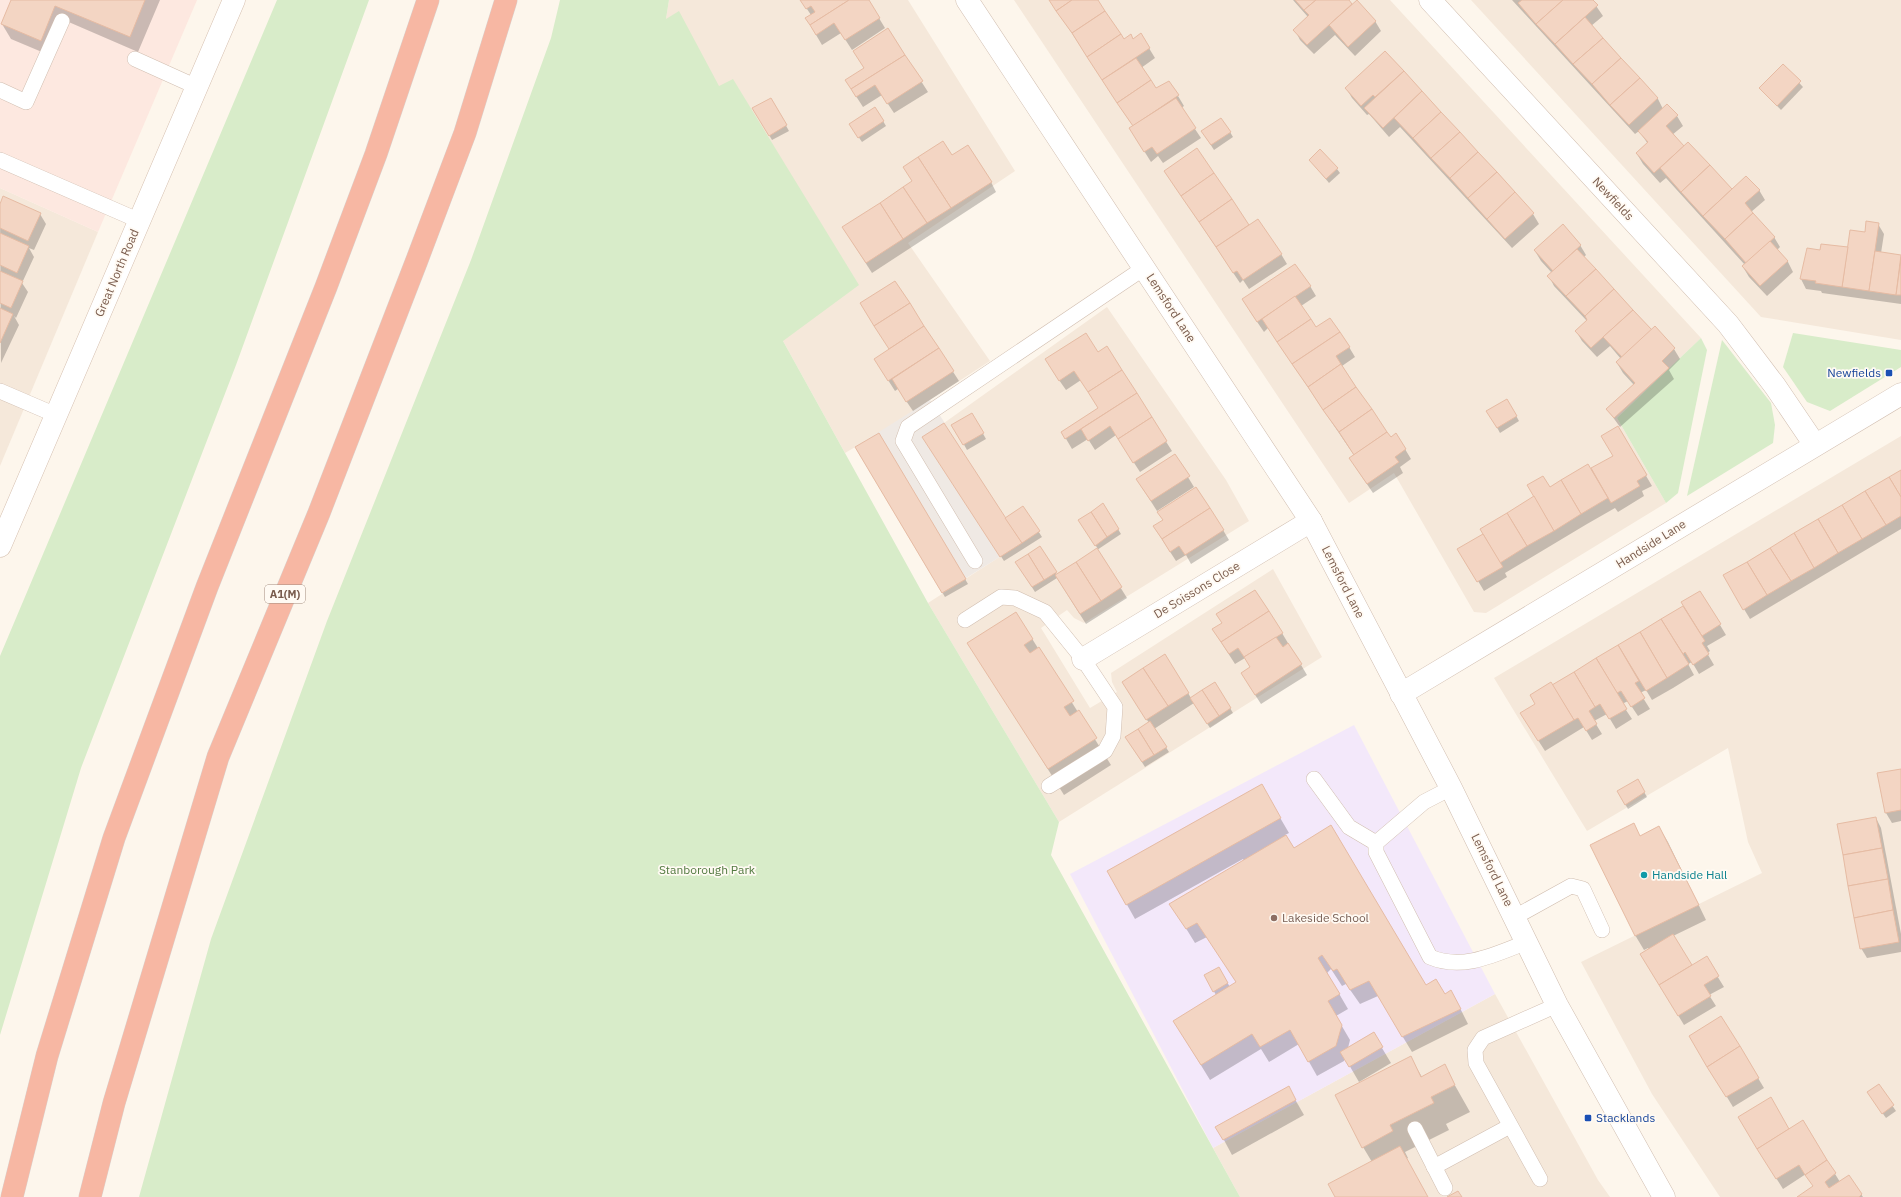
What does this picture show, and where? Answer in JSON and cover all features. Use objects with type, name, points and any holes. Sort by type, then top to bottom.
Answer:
[{"type":"highway","points":[[12,1197],[47,1056],[114,838],[207,587],[340,250],[376,154],[428,0]]},
{"type":"highway","name":"A1(M)","points":[[90,1197],[114,1103],[218,757],[319,514],[417,260],[464,133],[506,0]]},
{"type":"street","name":"Great North Road","points":[[0,546],[234,0]]},
{"type":"street","name":"Lemsford Lane","points":[[967,0],[1311,521],[1451,788],[1557,1005],[1664,1197]]},
{"type":"street","name":"Newfields","points":[[1430,0],[1728,324],[1775,386],[1815,446]]},
{"type":"street","name":"Handside Lane","points":[[1401,694],[1901,394]]},
{"type":"street","name":"De Soissons Close","points":[[1083,660],[1311,521]]},
{"type":"lane","points":[[0,90],[26,102],[62,21]]},
{"type":"lane","points":[[135,59],[197,87]]},
{"type":"lane","points":[[0,160],[140,221]]},
{"type":"lane","points":[[975,561],[903,441],[908,427],[1144,268]]},
{"type":"lane","points":[[0,391],[56,415]]},
{"type":"lane","points":[[965,620],[1000,598],[1015,598],[1045,612],[1083,660],[1115,707],[1114,736],[1105,751],[1049,786]]},
{"type":"lane","points":[[1314,779],[1349,827],[1376,843]]},
{"type":"lane","points":[[1451,788],[1424,802],[1376,843],[1376,852],[1430,957],[1442,962],[1478,961],[1527,942]]},
{"type":"lane","points":[[1515,917],[1571,886],[1583,889],[1602,930]]},
{"type":"lane","points":[[1540,1179],[1476,1063],[1475,1050],[1483,1038],[1557,1005]]},
{"type":"lane","points":[[1434,1167],[1510,1126]]},
{"type":"lane","points":[[1415,1130],[1446,1188]]},
{"type":"shaded area","points":[[0,0],[197,0],[98,232],[0,188]]},
{"type":"shaded area","points":[[669,0],[908,0],[1015,171],[908,243],[990,361],[879,433],[845,453],[783,341],[666,19]]},
{"type":"shaded area","points":[[1014,0],[1390,0],[1701,338],[1617,418],[1666,503],[1486,613],[1474,612],[1394,473],[1349,503]]},
{"type":"shaded area","points":[[1471,0],[1901,0],[1901,340],[1761,317]]},
{"type":"shaded area","points":[[0,188],[98,232],[0,466]]},
{"type":"shaded area","points":[[1107,307],[1226,480],[1249,521],[1084,623],[1074,618],[1067,610],[1041,628],[1090,708],[1117,692],[1112,682],[1111,673],[1273,569],[1322,657],[1059,822],[928,603],[1021,543],[944,423]]},
{"type":"shaded area","points":[[930,400],[1022,543],[942,593],[855,447]]},
{"type":"shaded area","points":[[1901,436],[1901,1197],[1720,1197],[1652,1094],[1581,962],[1762,873],[1748,842],[1728,748],[1587,831],[1494,678]]},
{"type":"shaded area","name":"Lakeside School","points":[[1354,725],[1495,994],[1213,1148],[1070,874]]},
{"type":"shaded area","points":[[1495,994],[1598,1180],[1610,1197],[1240,1197],[1213,1148]]},
{"type":"green space","points":[[277,0],[369,0],[236,365],[81,768],[0,1035],[0,656]]},
{"type":"green space","name":"Stanborough Park","points":[[560,0],[669,0],[666,19],[679,11],[719,86],[733,79],[859,285],[783,341],[928,603],[1059,822],[1051,855],[1240,1197],[139,1197],[211,939],[327,621],[471,260],[551,38]]},
{"type":"green space","points":[[1793,333],[1901,350],[1901,367],[1830,411],[1807,402],[1783,367]]},
{"type":"green space","points":[[1701,338],[1707,350],[1678,493],[1666,503],[1617,418]]},
{"type":"green space","points":[[1722,340],[1771,403],[1775,425],[1773,443],[1687,496]]},
{"type":"building","points":[[11,0],[145,0],[130,37],[55,6],[41,41],[1,24]]},
{"type":"building","points":[[800,0],[849,0],[810,25],[805,18],[815,12],[811,6],[806,9]]},
{"type":"building","points":[[849,0],[869,0],[880,18],[845,40],[834,23],[816,35],[810,25]]},
{"type":"building","points":[[1049,0],[1072,0],[1056,11]]},
{"type":"building","points":[[1072,0],[1098,0],[1105,11],[1072,33],[1056,11]]},
{"type":"building","points":[[1295,0],[1316,0],[1304,10]]},
{"type":"building","points":[[1316,0],[1349,0],[1352,4],[1307,45],[1293,30],[1309,15],[1304,10]]},
{"type":"building","points":[[1357,0],[1376,21],[1348,47],[1329,25]]},
{"type":"building","points":[[1522,0],[1563,0],[1536,24],[1518,3]]},
{"type":"building","points":[[1563,0],[1593,0],[1598,5],[1555,44],[1536,24]]},
{"type":"building","points":[[1105,11],[1121,34],[1087,57],[1072,33]]},
{"type":"building","points":[[1585,17],[1603,38],[1573,64],[1555,44]]},
{"type":"building","points":[[888,28],[905,55],[851,89],[845,80],[864,68],[853,51]]},
{"type":"building","points":[[1141,33],[1150,48],[1102,80],[1087,57],[1121,34],[1124,39],[1131,34],[1133,39]]},
{"type":"building","points":[[1603,38],[1621,58],[1592,84],[1573,64]]},
{"type":"building","points":[[1385,51],[1404,71],[1375,97],[1373,95],[1361,106],[1345,88]]},
{"type":"building","points":[[905,55],[923,81],[887,104],[875,85],[856,97],[851,89]]},
{"type":"building","points":[[1136,58],[1151,80],[1117,103],[1102,80]]},
{"type":"building","points":[[1621,58],[1640,78],[1610,105],[1592,84]]},
{"type":"building","points":[[1783,64],[1801,81],[1777,106],[1759,88]]},
{"type":"building","points":[[1404,71],[1422,91],[1383,128],[1364,108]]},
{"type":"building","points":[[1640,78],[1658,98],[1629,125],[1610,105]]},
{"type":"building","points":[[1151,80],[1156,88],[1169,81],[1179,95],[1133,126],[1117,103]]},
{"type":"building","points":[[1422,91],[1441,112],[1413,138],[1394,118]]},
{"type":"building","points":[[771,98],[787,125],[769,136],[752,108]]},
{"type":"building","points":[[1176,98],[1196,128],[1157,154],[1152,147],[1144,152],[1129,128]]},
{"type":"building","points":[[1667,104],[1678,115],[1666,126],[1684,146],[1654,173],[1636,153],[1648,142],[1638,131]]},
{"type":"building","points":[[875,107],[884,121],[858,138],[849,124]]},
{"type":"building","points":[[1441,112],[1460,132],[1431,158],[1413,138]]},
{"type":"building","points":[[1221,118],[1231,132],[1211,145],[1201,131]]},
{"type":"building","points":[[1460,132],[1478,152],[1450,178],[1431,158]]},
{"type":"building","points":[[943,141],[952,155],[968,145],[992,182],[951,208],[918,157]]},
{"type":"building","points":[[1688,142],[1710,165],[1681,192],[1660,168]]},
{"type":"building","points":[[1197,148],[1214,173],[1181,196],[1164,171]]},
{"type":"building","points":[[1320,149],[1338,168],[1326,179],[1309,160]]},
{"type":"building","points":[[1478,152],[1497,172],[1468,198],[1450,178]]},
{"type":"building","points":[[918,157],[951,208],[927,223],[903,187],[912,181],[903,167]]},
{"type":"building","points":[[1710,165],[1732,189],[1703,216],[1681,192]]},
{"type":"building","points":[[1497,172],[1515,192],[1487,219],[1468,198]]},
{"type":"building","points":[[1214,173],[1232,199],[1199,222],[1181,196]]},
{"type":"building","points":[[1746,176],[1760,190],[1745,203],[1753,213],[1725,239],[1703,216]]},
{"type":"building","points":[[903,187],[927,223],[903,239],[880,203]]},
{"type":"building","points":[[1515,192],[1534,213],[1505,239],[1487,219]]},
{"type":"building","points":[[3,196],[41,213],[28,241],[0,228],[0,204]]},
{"type":"building","points":[[1232,199],[1249,225],[1216,247],[1199,222]]},
{"type":"building","points":[[880,203],[903,239],[866,263],[842,227]]},
{"type":"building","points":[[1753,213],[1775,237],[1746,263],[1725,239]]},
{"type":"building","points":[[1258,219],[1282,254],[1243,280],[1237,271],[1233,273],[1216,247]]},
{"type":"building","points":[[1866,221],[1879,223],[1869,291],[1842,287],[1850,230],[1865,232]]},
{"type":"building","points":[[1563,224],[1581,245],[1553,271],[1534,250]]},
{"type":"building","points":[[0,233],[29,246],[17,273],[0,265]]},
{"type":"building","points":[[1770,241],[1788,261],[1760,286],[1742,266]]},
{"type":"building","points":[[1821,244],[1848,247],[1842,287],[1800,279],[1807,248],[1820,250]]},
{"type":"building","points":[[1577,249],[1596,269],[1566,296],[1547,276]]},
{"type":"building","points":[[1875,251],[1901,255],[1896,295],[1869,291]]},
{"type":"building","points":[[1901,259],[1901,295],[1896,295]]},
{"type":"building","points":[[1295,264],[1311,286],[1257,322],[1242,299]]},
{"type":"building","points":[[1596,269],[1614,289],[1585,316],[1566,296]]},
{"type":"building","points":[[0,271],[23,281],[11,308],[0,303]]},
{"type":"building","points":[[895,281],[910,303],[874,326],[860,303]]},
{"type":"building","points":[[1614,289],[1633,310],[1591,348],[1575,331],[1587,320],[1585,316]]},
{"type":"building","points":[[1295,296],[1311,319],[1277,342],[1262,319]]},
{"type":"building","points":[[910,303],[924,326],[889,349],[874,326]]},
{"type":"building","points":[[0,308],[13,314],[0,343]]},
{"type":"building","points":[[1633,310],[1652,330],[1622,357],[1603,337]]},
{"type":"building","points":[[1330,318],[1340,332],[1292,364],[1277,342],[1311,319],[1316,327]]},
{"type":"building","points":[[924,326],[939,348],[888,381],[874,359]]},
{"type":"building","points":[[1655,326],[1675,348],[1662,361],[1669,368],[1614,418],[1606,409],[1635,383],[1616,362]]},
{"type":"building","points":[[1340,332],[1350,347],[1336,356],[1341,364],[1308,387],[1292,364]]},
{"type":"building","points":[[1086,333],[1098,352],[1107,346],[1122,370],[1088,392],[1074,371],[1059,381],[1045,359]]},
{"type":"building","points":[[939,348],[954,371],[906,402],[892,379]]},
{"type":"building","points":[[1341,364],[1356,387],[1323,410],[1308,387]]},
{"type":"building","points":[[1122,370],[1137,393],[1065,439],[1061,432],[1098,408],[1088,392]]},
{"type":"building","points":[[1356,387],[1372,409],[1339,432],[1323,410]]},
{"type":"building","points":[[1137,393],[1152,417],[1118,439],[1110,426],[1088,441],[1081,429]]},
{"type":"building","points":[[1507,399],[1517,416],[1497,428],[1486,411]]},
{"type":"building","points":[[1372,409],[1387,432],[1354,455],[1339,432]]},
{"type":"building","points":[[972,413],[984,433],[963,445],[951,425]]},
{"type":"building","points":[[1152,417],[1167,441],[1133,463],[1118,439]]},
{"type":"building","points":[[944,423],[1022,543],[1000,557],[922,437]]},
{"type":"building","points":[[1618,426],[1647,475],[1637,481],[1640,486],[1611,503],[1591,468],[1613,456],[1601,436]]},
{"type":"building","points":[[1387,432],[1391,437],[1396,433],[1406,449],[1395,457],[1399,462],[1367,484],[1349,458]]},
{"type":"building","points":[[879,433],[966,579],[942,593],[855,447]]},
{"type":"building","points":[[1175,454],[1190,476],[1151,501],[1136,479]]},
{"type":"building","points":[[1588,464],[1608,498],[1581,514],[1561,480]]},
{"type":"building","points":[[1901,470],[1901,497],[1889,477]]},
{"type":"building","points":[[1543,476],[1550,487],[1561,480],[1581,514],[1554,531],[1527,485]]},
{"type":"building","points":[[1889,477],[1901,497],[1901,516],[1886,525],[1865,491]]},
{"type":"building","points":[[1196,487],[1210,508],[1162,539],[1153,526],[1163,520],[1157,512]]},
{"type":"building","points":[[1865,491],[1886,525],[1862,539],[1842,505]]},
{"type":"building","points":[[1534,496],[1554,531],[1527,546],[1507,513]]},
{"type":"building","points":[[1103,503],[1119,529],[1107,537],[1091,512]]},
{"type":"building","points":[[1842,505],[1862,539],[1838,553],[1818,519]]},
{"type":"building","points":[[1023,506],[1040,531],[1022,543],[1005,518]]},
{"type":"building","points":[[1210,508],[1224,530],[1185,555],[1179,546],[1170,552],[1162,539]]},
{"type":"building","points":[[1091,512],[1107,537],[1095,546],[1078,520]]},
{"type":"building","points":[[1507,513],[1527,546],[1500,563],[1480,529]]},
{"type":"building","points":[[1818,519],[1838,553],[1814,568],[1794,533]]},
{"type":"building","points":[[1794,533],[1814,568],[1791,581],[1770,548]]},
{"type":"building","points":[[1483,534],[1503,567],[1477,582],[1457,549]]},
{"type":"building","points":[[1040,546],[1057,572],[1044,580],[1028,554]]},
{"type":"building","points":[[1097,548],[1122,587],[1101,601],[1076,562]]},
{"type":"building","points":[[1770,548],[1791,581],[1767,595],[1747,562]]},
{"type":"building","points":[[1028,554],[1044,580],[1032,587],[1015,562]]},
{"type":"building","points":[[1076,562],[1101,601],[1080,614],[1055,575]]},
{"type":"building","points":[[1747,562],[1767,595],[1743,610],[1723,575]]},
{"type":"building","points":[[1255,590],[1269,611],[1221,642],[1212,629],[1222,623],[1216,614]]},
{"type":"building","points":[[1700,591],[1721,624],[1702,636],[1681,602]]},
{"type":"building","points":[[1683,606],[1705,641],[1702,643],[1709,654],[1693,665],[1685,652],[1683,654],[1661,619]]},
{"type":"building","points":[[1269,611],[1283,633],[1244,657],[1238,648],[1229,654],[1221,642]]},
{"type":"building","points":[[1016,612],[1033,639],[1024,645],[1030,653],[1039,647],[1074,701],[1064,707],[1070,716],[1079,710],[1097,738],[1048,769],[967,643]]},
{"type":"building","points":[[1661,619],[1689,664],[1667,678],[1640,632]]},
{"type":"building","points":[[1640,632],[1667,678],[1646,691],[1618,645]]},
{"type":"building","points":[[1276,637],[1283,647],[1288,643],[1302,664],[1255,695],[1241,673],[1250,667],[1244,657]]},
{"type":"building","points":[[1618,645],[1639,681],[1635,683],[1645,698],[1631,707],[1621,691],[1617,693],[1596,658]]},
{"type":"building","points":[[1165,654],[1189,693],[1168,706],[1143,668]]},
{"type":"building","points":[[1596,658],[1627,709],[1609,719],[1600,704],[1595,707],[1574,672]]},
{"type":"building","points":[[1143,668],[1168,706],[1146,720],[1122,682]]},
{"type":"building","points":[[1574,672],[1595,707],[1589,711],[1597,724],[1586,731],[1578,718],[1574,720],[1552,685]]},
{"type":"building","points":[[1215,682],[1231,708],[1219,716],[1202,690]]},
{"type":"building","points":[[1551,682],[1574,720],[1538,741],[1520,713],[1535,704],[1530,695]]},
{"type":"building","points":[[1202,690],[1219,716],[1207,724],[1190,698]]},
{"type":"building","points":[[1150,721],[1167,747],[1154,755],[1138,729]]},
{"type":"building","points":[[1138,729],[1154,755],[1142,762],[1125,737]]},
{"type":"building","points":[[1901,769],[1901,810],[1885,813],[1877,773]]},
{"type":"building","points":[[1638,779],[1645,792],[1625,805],[1617,791]]},
{"type":"building","points":[[1262,784],[1281,818],[1126,905],[1107,871]]},
{"type":"building","points":[[1876,817],[1882,848],[1843,855],[1837,824]]},
{"type":"building","name":"Handside Hall","points":[[1634,823],[1640,836],[1659,826],[1699,905],[1635,936],[1590,845]]},
{"type":"building","points":[[1331,825],[1426,985],[1436,979],[1445,994],[1451,990],[1461,1009],[1402,1037],[1369,981],[1350,990],[1337,969],[1333,971],[1322,955],[1318,958],[1340,994],[1328,1001],[1342,1025],[1336,1046],[1308,1062],[1290,1030],[1260,1047],[1252,1034],[1201,1065],[1173,1021],[1236,982],[1197,923],[1186,929],[1169,904],[1286,835],[1294,848]]},
{"type":"building","points":[[1882,848],[1888,879],[1848,886],[1843,855]]},
{"type":"building","points":[[1888,879],[1893,910],[1854,918],[1848,886]]},
{"type":"building","points":[[1893,910],[1899,942],[1860,949],[1854,918]]},
{"type":"building","points":[[1673,934],[1692,965],[1659,985],[1640,954]]},
{"type":"building","points":[[1707,956],[1719,976],[1704,985],[1711,996],[1678,1016],[1659,985]]},
{"type":"building","points":[[1219,967],[1228,983],[1213,992],[1204,975]]},
{"type":"building","points":[[1721,1016],[1740,1046],[1707,1067],[1689,1036]]},
{"type":"building","points":[[1374,1032],[1383,1047],[1349,1067],[1340,1052]]},
{"type":"building","points":[[1740,1046],[1759,1078],[1726,1097],[1707,1067]]},
{"type":"building","points":[[1411,1056],[1421,1077],[1445,1064],[1455,1085],[1431,1097],[1434,1103],[1390,1125],[1393,1131],[1362,1148],[1335,1095]]},
{"type":"building","points":[[1879,1084],[1894,1105],[1882,1114],[1867,1092]]},
{"type":"building","points":[[1289,1086],[1296,1100],[1223,1140],[1215,1127]]},
{"type":"building","points":[[1771,1097],[1789,1129],[1757,1149],[1738,1117]]},
{"type":"building","points":[[1803,1120],[1827,1160],[1805,1175],[1799,1165],[1776,1179],[1757,1149]]},
{"type":"building","points":[[1400,1146],[1428,1197],[1335,1197],[1328,1184]]},
{"type":"building","points":[[1827,1160],[1836,1173],[1825,1182],[1829,1188],[1849,1175],[1862,1194],[1859,1197],[1797,1197],[1813,1186],[1805,1175]]},
{"type":"building","points":[[1458,1191],[1462,1197],[1447,1197]]},
{"type":"place","name":"Newfields","points":[[1889,373]]},
{"type":"place","name":"Handside Hall","points":[[1644,875]]},
{"type":"place","name":"Lakeside School","points":[[1274,918]]},
{"type":"place","name":"Stacklands","points":[[1588,1118]]}]
